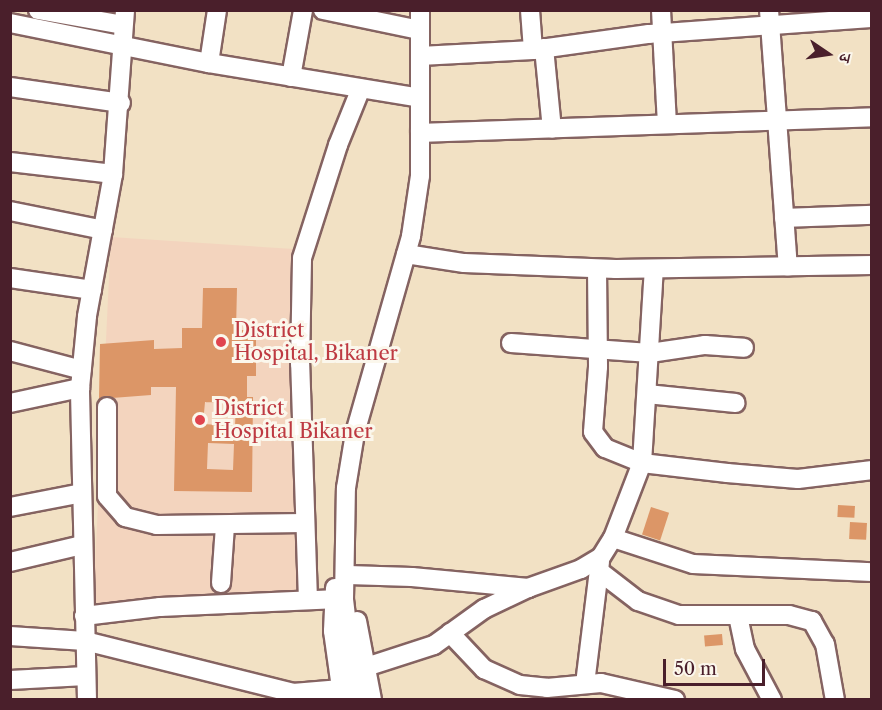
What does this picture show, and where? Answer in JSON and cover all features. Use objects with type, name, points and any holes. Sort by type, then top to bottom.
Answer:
[{"type":"street","points":[[38,10],[124,18],[120,47],[121,103],[113,174],[92,290],[81,379],[82,545],[87,699]]},
{"type":"street","points":[[209,63],[217,10]]},
{"type":"street","points":[[291,77],[303,10]]},
{"type":"street","points":[[323,10],[420,30]]},
{"type":"street","points":[[348,692],[343,552],[346,488],[355,433],[406,254],[420,176],[420,10]]},
{"type":"street","points":[[530,10],[552,129]]},
{"type":"street","points":[[661,10],[667,123]]},
{"type":"street","points":[[420,56],[538,49],[769,18],[872,18]]},
{"type":"street","points":[[769,18],[788,266]]},
{"type":"street","points":[[10,24],[120,47],[420,98]]},
{"type":"street","points":[[10,87],[121,103]]},
{"type":"street","points":[[308,600],[309,557],[304,523],[300,364],[302,258],[338,145],[361,88]]},
{"type":"street","points":[[420,133],[872,117]]},
{"type":"street","points":[[10,162],[113,174]]},
{"type":"street","points":[[10,211],[103,230]]},
{"type":"street","points":[[784,218],[872,215]]},
{"type":"street","points":[[406,254],[464,263],[597,269],[872,265]]},
{"type":"street","points":[[597,269],[598,351],[593,432],[605,448],[642,463],[798,479],[872,470]]},
{"type":"street","points":[[585,684],[600,564],[613,538],[642,463],[654,269]]},
{"type":"street","points":[[10,278],[92,290]]},
{"type":"street","points":[[511,343],[650,353],[705,345],[744,348]]},
{"type":"street","points":[[10,351],[81,379]]},
{"type":"street","points":[[10,403],[81,379]]},
{"type":"street","points":[[647,394],[736,403]]},
{"type":"street","points":[[107,407],[104,477],[107,496],[114,508],[147,525],[225,526],[304,523]]},
{"type":"street","points":[[10,507],[82,493]]},
{"type":"street","points":[[220,583],[225,526]]},
{"type":"street","points":[[613,538],[693,564],[872,572]]},
{"type":"street","points":[[10,562],[82,545]]},
{"type":"street","points":[[343,552],[372,699]]},
{"type":"street","points":[[343,552],[333,599],[348,692]]},
{"type":"street","points":[[366,667],[421,651],[484,609],[528,588],[600,564]]},
{"type":"street","points":[[600,564],[638,601],[655,609],[701,617],[789,615],[812,621],[825,644],[835,699]]},
{"type":"street","points":[[348,575],[412,576],[528,588]]},
{"type":"street","points":[[84,616],[160,607],[333,599]]},
{"type":"street","points":[[738,616],[745,649],[772,699]]},
{"type":"street","points":[[450,633],[477,663],[504,680],[533,688],[585,684],[637,689],[675,699]]},
{"type":"street","points":[[10,636],[85,641],[293,693],[348,692]]},
{"type":"street","points":[[10,680],[86,675]]},
{"type":"shaded area","name":"District Hospital Bikaner","points":[[111,237],[294,249],[301,591],[93,608]]},
{"type":"building","points":[[203,288],[237,288],[236,330],[256,330],[256,376],[247,376],[247,397],[253,397],[252,492],[174,491],[176,387],[151,387],[151,395],[99,399],[100,344],[154,340],[154,349],[182,348],[182,328],[202,328]],"holes":[[[205,402],[236,403],[235,426],[203,424]],[[208,443],[234,444],[233,470],[207,469]]]},
{"type":"building","points":[[838,505],[855,506],[854,518],[837,517]]},
{"type":"building","points":[[651,507],[669,513],[660,540],[642,535]]},
{"type":"building","points":[[850,522],[867,523],[866,540],[849,539]]},
{"type":"building","points":[[722,634],[723,645],[705,647],[704,636]]},
{"type":"place","name":"District Hospital, Bikaner","points":[[221,342]]},
{"type":"place","name":"District Hospital Bikaner","points":[[200,420]]}]
